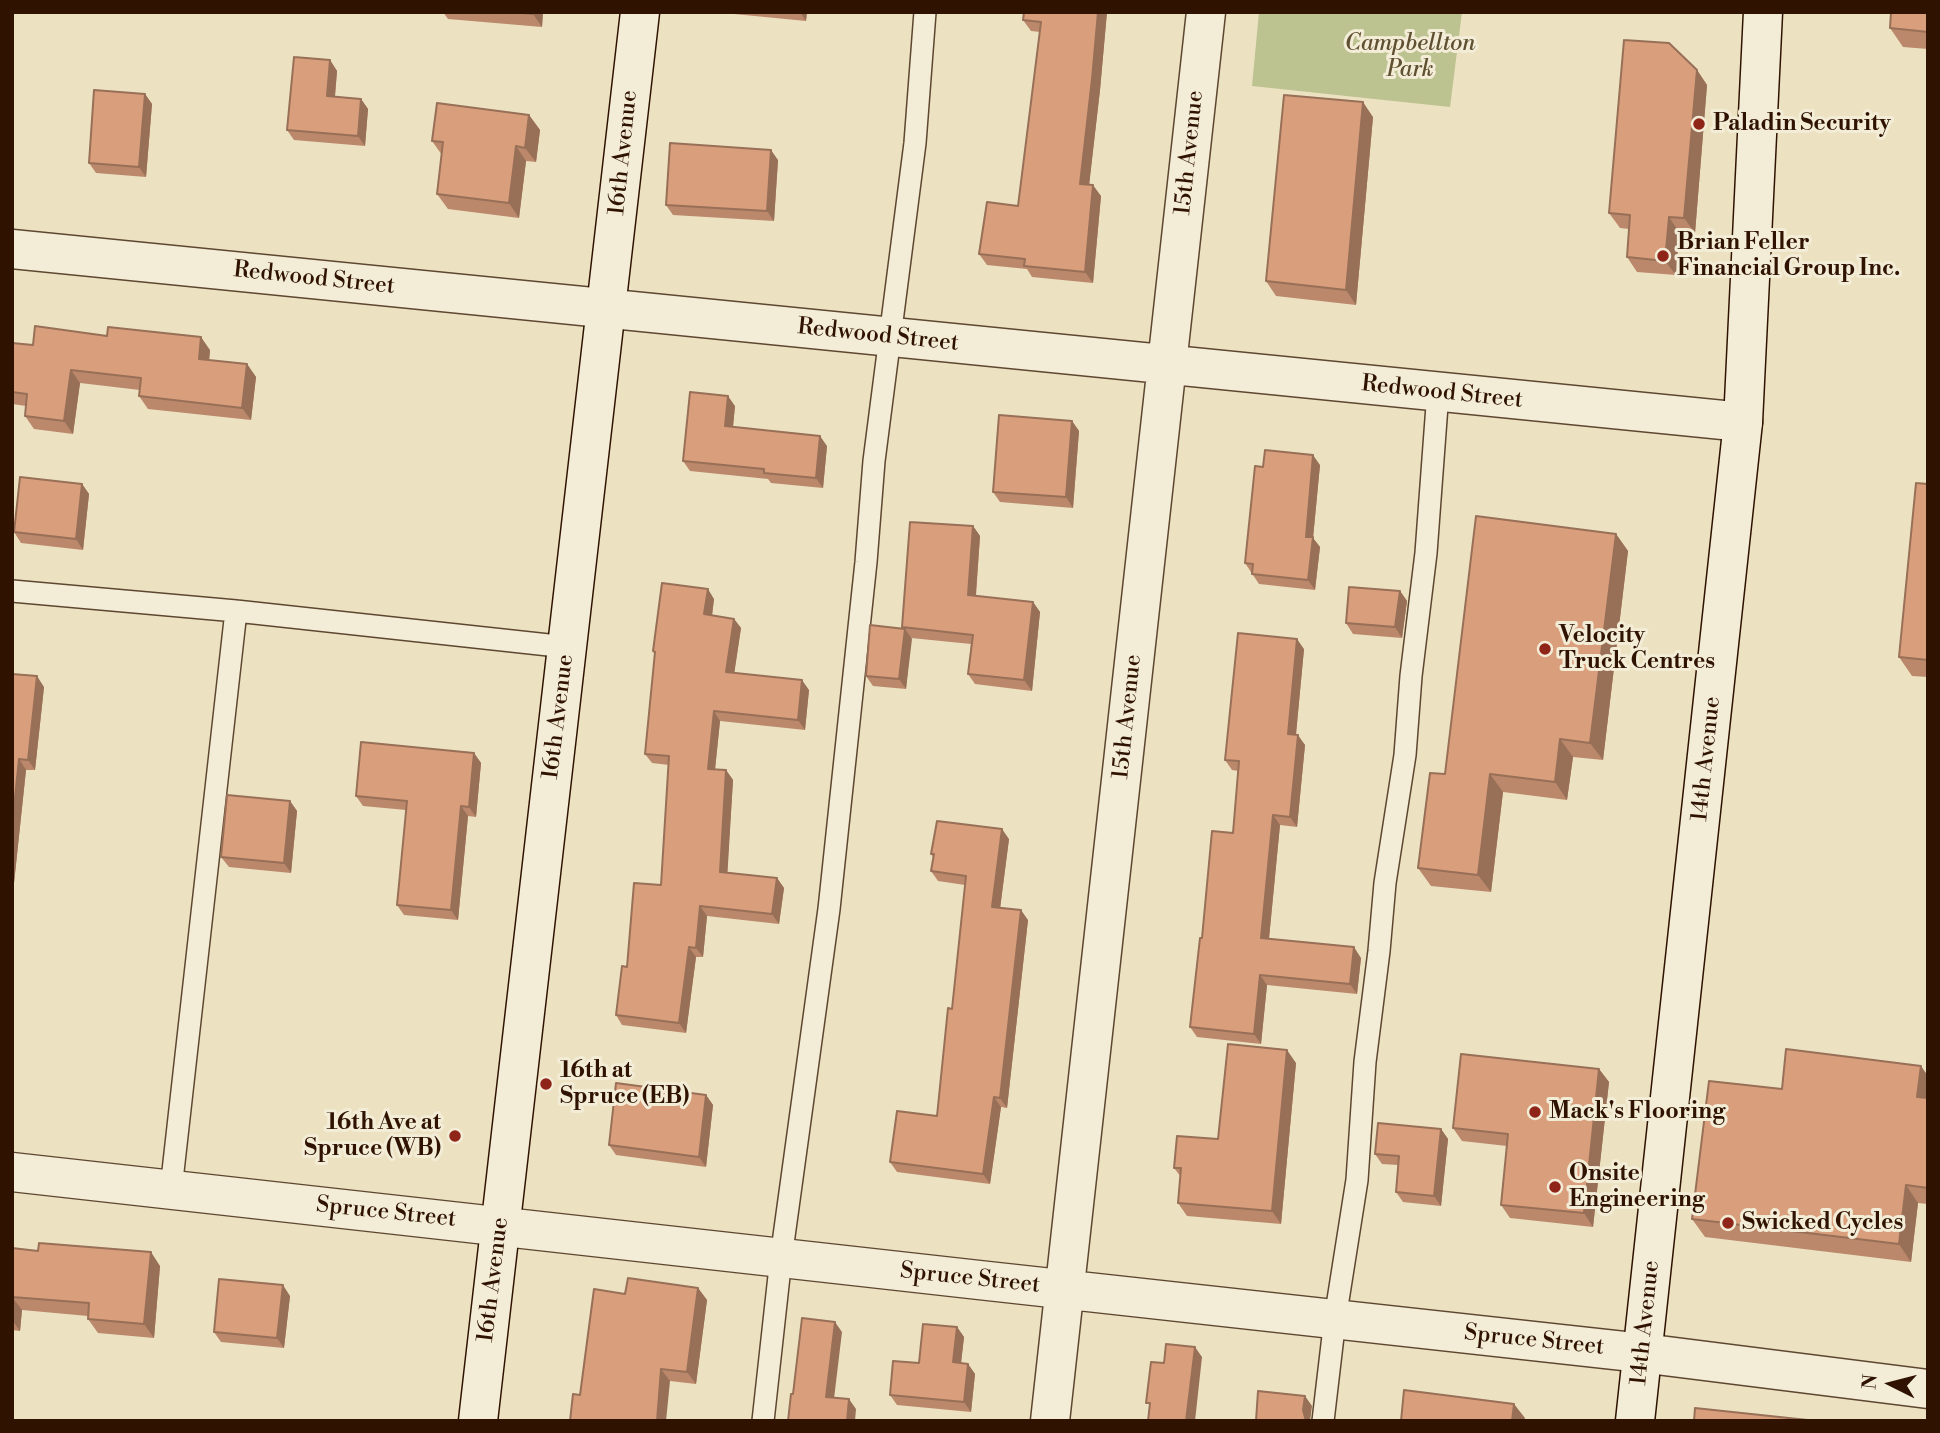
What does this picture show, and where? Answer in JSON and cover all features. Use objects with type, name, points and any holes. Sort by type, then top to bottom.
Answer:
[{"type":"street","name":"16th Avenue","points":[[478,1421],[640,12]]},
{"type":"street","name":"15th Avenue","points":[[1049,1421],[1206,12]]},
{"type":"street","name":"14th Avenue","points":[[1635,1421],[1743,422],[1763,12]]},
{"type":"street","name":"Redwood Street","points":[[12,249],[1743,422]]},
{"type":"street","name":"Spruce Street","points":[[12,1171],[1643,1353],[1928,1389]]},
{"type":"lane","points":[[763,1421],[781,1258],[829,909],[866,562],[874,461],[915,143],[925,12]]},
{"type":"lane","points":[[1323,1421],[1335,1319],[1357,1180],[1365,1062],[1385,883],[1405,755],[1411,676],[1426,553],[1438,392]]},
{"type":"lane","points":[[12,591],[236,611],[567,648]]},
{"type":"lane","points":[[171,1189],[236,611]]},
{"type":"green space","name":"Campbellton Park","points":[[1259,12],[1462,12],[1450,107],[1252,86]]},
{"type":"building","points":[[1024,12],[1098,12],[1080,184],[1093,185],[1085,272],[1024,266],[1025,259],[979,254],[987,202],[1018,206],[1041,22],[1023,20]]},
{"type":"building","points":[[1891,12],[1928,12],[1928,32],[1890,28]]},
{"type":"building","points":[[1624,40],[1669,43],[1697,70],[1684,218],[1669,217],[1665,261],[1627,257],[1630,215],[1609,213]]},
{"type":"building","points":[[294,57],[330,60],[327,96],[361,99],[358,136],[287,130]]},
{"type":"building","points":[[94,90],[145,94],[139,167],[89,163]]},
{"type":"building","points":[[1284,95],[1363,102],[1346,290],[1266,281]]},
{"type":"building","points":[[437,103],[529,115],[525,148],[516,146],[509,203],[437,194],[443,142],[432,141]]},
{"type":"building","points":[[670,143],[771,150],[767,211],[666,205]]},
{"type":"building","points":[[35,326],[107,336],[108,327],[201,337],[199,359],[247,364],[242,408],[139,396],[141,378],[71,370],[64,421],[25,416],[27,394],[12,392],[12,343],[33,345]]},
{"type":"building","points":[[690,392],[728,396],[725,426],[820,436],[816,478],[764,473],[764,469],[683,461]]},
{"type":"building","points":[[999,415],[1072,421],[1066,497],[993,492]]},
{"type":"building","points":[[1265,450],[1313,455],[1306,537],[1313,537],[1308,580],[1252,574],[1253,564],[1245,563],[1255,466],[1263,467]]},
{"type":"building","points":[[20,477],[82,484],[76,539],[14,532]]},
{"type":"building","points":[[1916,483],[1928,484],[1928,660],[1899,657]]},
{"type":"building","name":"Velocity Truck Centres","points":[[1476,516],[1616,534],[1590,743],[1560,739],[1555,782],[1490,774],[1478,875],[1418,868],[1430,773],[1445,774]]},
{"type":"building","points":[[910,522],[973,526],[968,595],[1033,602],[1024,680],[968,674],[973,635],[902,627]]},
{"type":"building","points":[[662,583],[708,589],[704,614],[734,619],[726,672],[802,680],[798,720],[714,711],[708,769],[726,770],[720,872],[777,878],[772,914],[700,906],[696,948],[689,947],[679,1023],[616,1015],[622,966],[627,967],[634,883],[661,885],[669,756],[645,754],[653,651]]},
{"type":"building","points":[[1349,587],[1400,591],[1395,627],[1346,623]]},
{"type":"building","points":[[870,625],[905,629],[899,679],[866,676]]},
{"type":"building","points":[[1238,633],[1297,639],[1288,734],[1298,735],[1290,817],[1273,815],[1261,938],[1354,947],[1350,984],[1260,975],[1254,1034],[1190,1027],[1212,831],[1233,833],[1239,761],[1225,760]]},
{"type":"building","points":[[12,674],[37,676],[28,760],[19,759],[12,826]]},
{"type":"building","points":[[361,742],[474,753],[469,807],[461,806],[451,910],[397,905],[407,801],[356,796]]},
{"type":"building","points":[[227,795],[290,801],[284,863],[221,857]]},
{"type":"building","points":[[937,821],[1002,829],[992,907],[1021,910],[1000,1098],[994,1097],[983,1174],[890,1162],[897,1111],[937,1116],[948,1008],[952,1009],[966,876],[931,871]]},
{"type":"building","points":[[1228,1044],[1287,1050],[1272,1211],[1178,1203],[1181,1168],[1174,1168],[1177,1136],[1218,1139]]},
{"type":"building","points":[[1786,1049],[1921,1066],[1917,1097],[1928,1098],[1928,1188],[1906,1185],[1899,1244],[1692,1219],[1709,1081],[1782,1089]]},
{"type":"building","points":[[1461,1054],[1599,1069],[1584,1213],[1501,1205],[1508,1134],[1453,1128]]},
{"type":"building","points":[[616,1083],[706,1095],[699,1157],[609,1145]]},
{"type":"building","points":[[1378,1123],[1441,1129],[1434,1196],[1396,1192],[1399,1156],[1375,1154]]},
{"type":"building","points":[[39,1243],[151,1252],[144,1324],[88,1319],[89,1303],[12,1297],[12,1248],[38,1251]]},
{"type":"building","points":[[628,1278],[698,1288],[687,1372],[661,1369],[657,1421],[570,1421],[573,1394],[580,1395],[594,1289],[625,1294]]},
{"type":"building","points":[[219,1279],[283,1285],[277,1338],[214,1332]]},
{"type":"building","points":[[802,1318],[835,1322],[826,1397],[849,1399],[847,1421],[788,1421]]},
{"type":"building","points":[[923,1324],[957,1327],[953,1362],[968,1364],[964,1402],[890,1395],[893,1361],[919,1363]]},
{"type":"building","points":[[1166,1344],[1195,1347],[1186,1421],[1148,1421],[1150,1403],[1146,1403],[1151,1362],[1164,1363]]},
{"type":"building","points":[[1404,1390],[1514,1404],[1512,1421],[1401,1421]]},
{"type":"building","points":[[1258,1391],[1305,1396],[1303,1410],[1306,1421],[1256,1421]]},
{"type":"building","points":[[1695,1408],[1817,1421],[1694,1421]]},
{"type":"place","name":"Paladin Security","points":[[1699,124]]},
{"type":"place","name":"Brian Feller Financial Group Inc.","points":[[1663,256]]},
{"type":"place","name":"Velocity Truck Centres","points":[[1545,649]]},
{"type":"place","name":"16th at Spruce (EB)","points":[[546,1084]]},
{"type":"place","name":"Mack's Flooring","points":[[1535,1112]]},
{"type":"place","name":"16th Ave at Spruce (WB)","points":[[455,1136]]},
{"type":"place","name":"Onsite Engineering","points":[[1555,1187]]},
{"type":"place","name":"Swicked Cycles","points":[[1728,1223]]}]
